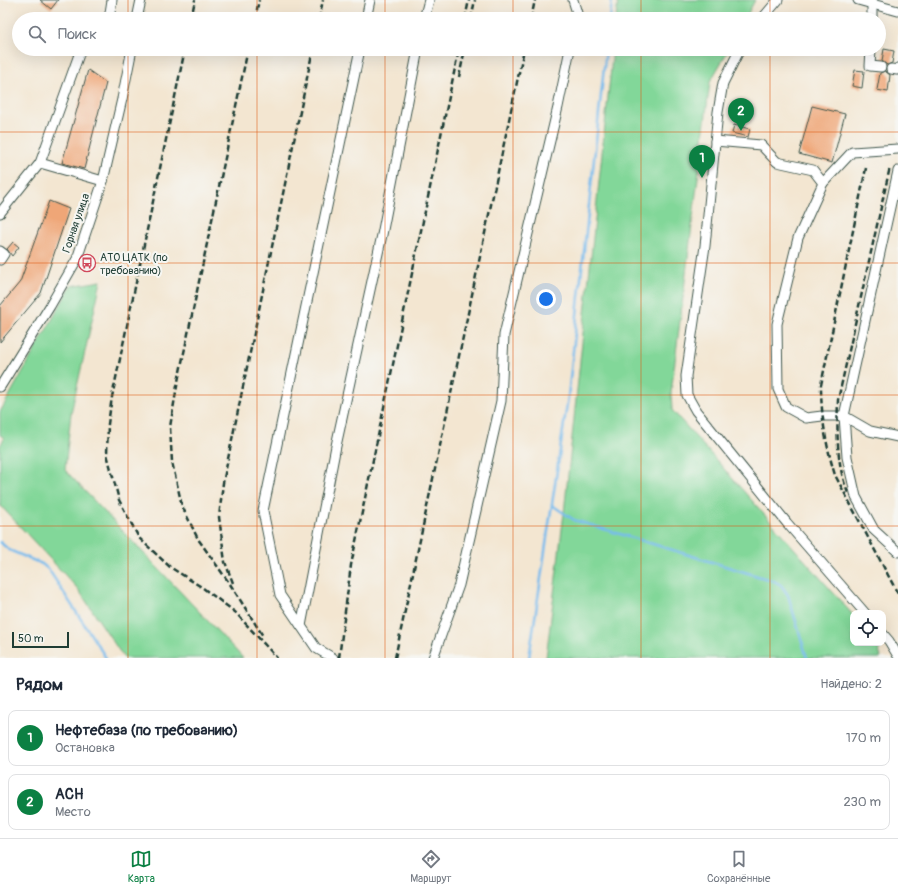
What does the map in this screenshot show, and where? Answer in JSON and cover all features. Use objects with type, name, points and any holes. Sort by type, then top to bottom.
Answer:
[{"type":"street","points":[[110,12],[112,0]]},
{"type":"street","points":[[138,12],[141,0]]},
{"type":"street","points":[[367,12],[370,0]]},
{"type":"street","points":[[426,12],[429,0]]},
{"type":"street","points":[[573,0],[577,12]]},
{"type":"street","points":[[768,12],[778,0]]},
{"type":"street","points":[[858,0],[898,11]]},
{"type":"street","points":[[872,4],[872,12]]},
{"type":"street","points":[[0,213],[40,163],[78,56]]},
{"type":"street","name":"Горная улица","points":[[0,387],[77,259],[103,181],[131,56]]},
{"type":"street","points":[[333,658],[316,648],[280,595],[263,511],[359,56]]},
{"type":"street","points":[[301,626],[336,446],[382,235],[417,56]]},
{"type":"street","points":[[433,658],[459,585],[501,402],[504,335],[558,107],[569,56]]},
{"type":"street","points":[[736,56],[723,83],[718,112],[704,246],[686,376],[687,395],[696,411],[787,523],[862,610]]},
{"type":"street","points":[[871,56],[870,66],[881,68]]},
{"type":"street","points":[[715,141],[761,144],[778,162],[813,170],[823,183]]},
{"type":"street","points":[[898,149],[852,152],[823,183],[798,238],[777,324],[778,389],[786,407],[806,418],[844,416],[870,431],[898,437]]},
{"type":"street","points":[[40,163],[103,181]]},
{"type":"street","points":[[898,171],[844,416],[847,457],[856,497],[874,530],[898,552]]},
{"type":"street","points":[[0,251],[4,254],[0,260]]},
{"type":"street","points":[[886,638],[898,656]]},
{"type":"green space","points":[[618,0],[755,0],[749,12],[617,12]]},
{"type":"green space","points":[[612,56],[725,56],[710,82],[671,393],[672,410],[850,612],[850,646],[878,646],[881,658],[546,658],[564,513]]},
{"type":"green space","points":[[101,281],[71,413],[65,470],[243,658],[124,658],[78,589],[0,505],[0,446],[4,438],[0,435],[0,412],[71,286]]},
{"type":"building","points":[[40,0],[58,0],[51,9]]},
{"type":"building","points":[[886,49],[894,51],[892,63],[887,65],[882,61],[883,56],[886,56]]},
{"type":"building","points":[[88,70],[106,83],[84,169],[62,163]]},
{"type":"building","points":[[855,70],[864,71],[862,88],[852,86]]},
{"type":"building","points":[[885,71],[890,75],[888,92],[877,90],[880,73]]},
{"type":"building","points":[[812,106],[845,114],[832,163],[799,154]]},
{"type":"building","points":[[734,125],[750,129],[748,137],[732,133]]},
{"type":"building","points":[[49,201],[69,209],[41,293],[0,342],[0,306],[20,282]]},
{"type":"building","points":[[13,242],[19,247],[12,256],[7,249]]},
{"type":"waterway","points":[[611,12],[612,0]]},
{"type":"waterway","points":[[529,658],[568,397],[605,56]]},
{"type":"waterway","points":[[552,505],[574,520],[774,581],[781,585],[788,595],[807,658]]},
{"type":"waterway","points":[[0,542],[9,550],[42,564],[49,570],[106,658]]},
{"type":"railway","points":[[192,12],[195,0]]},
{"type":"railway","points":[[256,12],[259,0]]},
{"type":"railway","points":[[320,12],[323,0]]},
{"type":"railway","points":[[466,12],[469,0]]},
{"type":"railway","points":[[472,12],[475,0]]},
{"type":"railway","points":[[532,12],[535,0]]},
{"type":"railway","points":[[184,56],[112,397],[108,424],[107,454],[119,500],[139,538],[170,567],[203,588],[235,612],[277,658]]},
{"type":"railway","points":[[247,56],[177,386],[170,427],[172,462],[182,506],[198,539],[230,584],[263,636]]},
{"type":"railway","points":[[233,583],[225,562],[219,517],[223,483],[312,56]]},
{"type":"railway","points":[[339,658],[351,565],[458,56]]},
{"type":"railway","points":[[459,77],[464,56]]},
{"type":"railway","points":[[395,658],[523,56]]},
{"type":"railway","points":[[848,493],[839,459],[838,400],[890,167]]},
{"type":"railway","points":[[866,168],[821,385],[822,408],[829,453],[835,475],[898,594]]},
{"type":"place","name":"АСН","points":[[741,131]]},
{"type":"place","name":"Нефтебаза (по требованию)","points":[[702,178]]},
{"type":"place","name":"АТО ЦАТК (по требованию)","points":[[87,263]]}]
